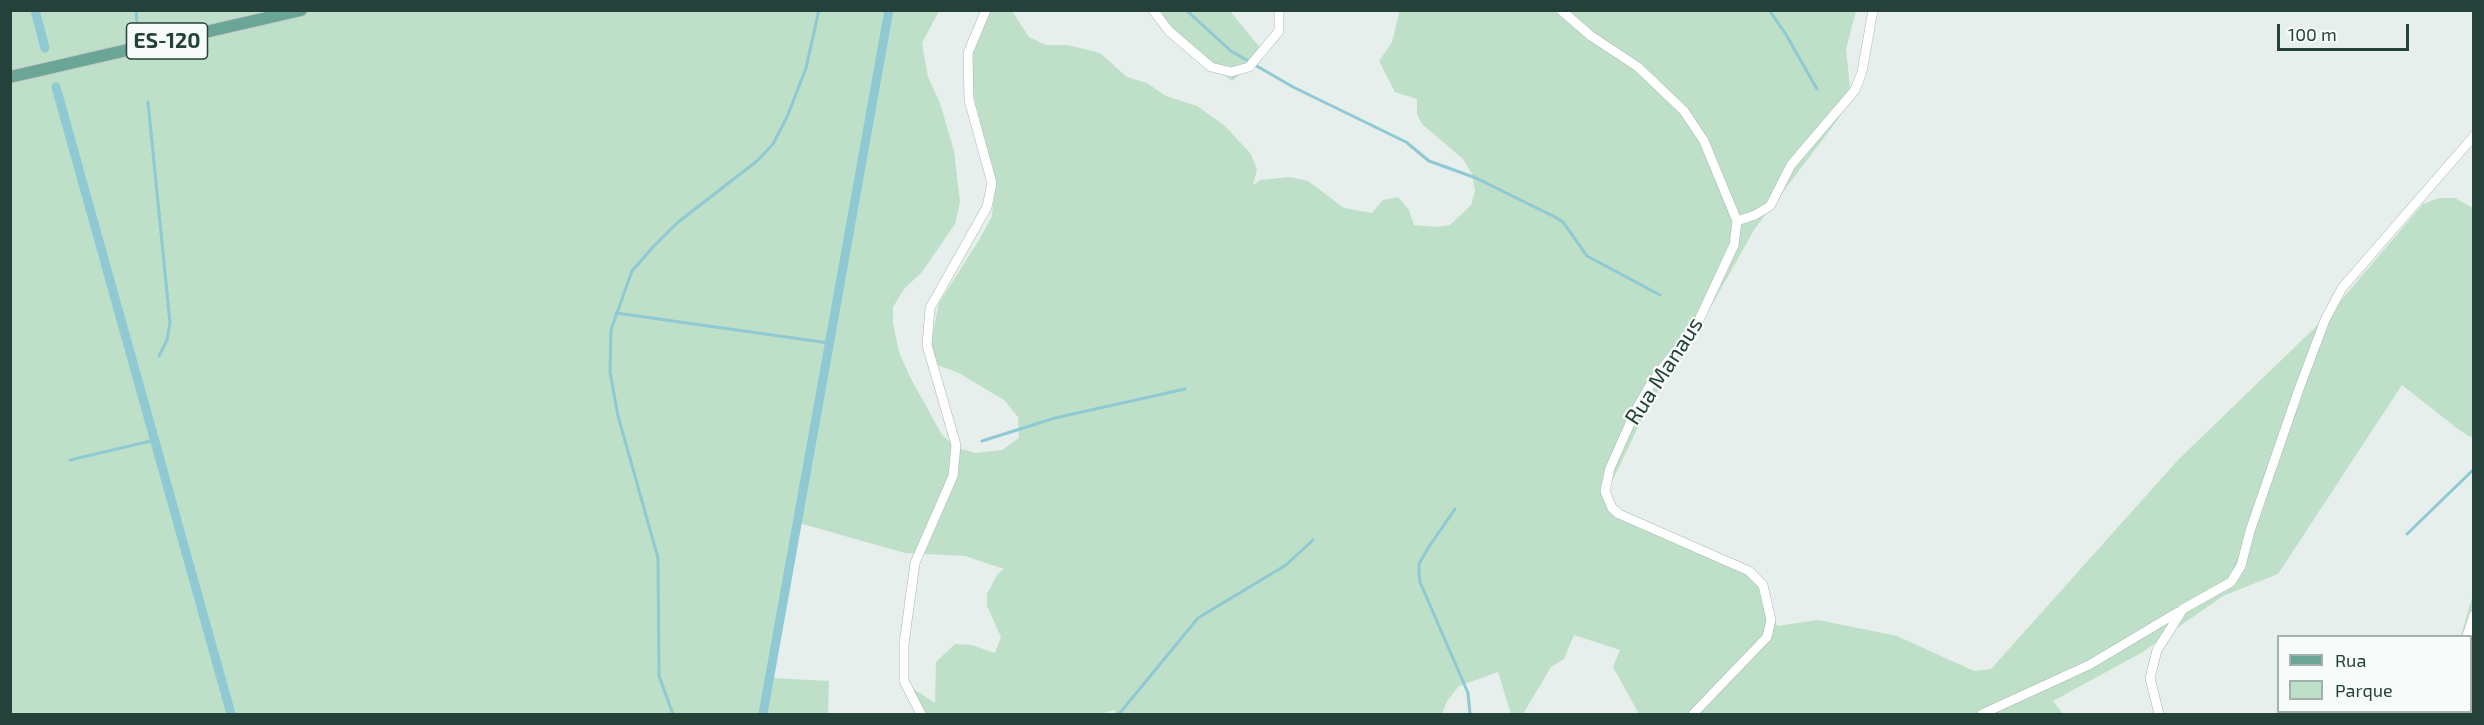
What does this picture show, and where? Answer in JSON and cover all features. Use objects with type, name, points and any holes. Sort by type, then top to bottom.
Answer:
[{"type":"main road","name":"ES-120","points":[[10,77],[301,10]]},
{"type":"street","points":[[921,714],[904,681],[904,644],[915,563],[953,476],[956,445],[927,345],[930,308],[987,207],[992,183],[969,100],[968,53],[986,10]]},
{"type":"street","points":[[1153,10],[1169,31],[1211,67],[1231,72],[1249,67],[1279,31],[1279,10]]},
{"type":"street","points":[[1561,10],[1591,36],[1638,67],[1684,111],[1704,141],[1737,221],[1755,215],[1770,206],[1791,165],[1855,90],[1862,72],[1873,10]]},
{"type":"street","points":[[1982,714],[2089,665],[2231,582],[2241,566],[2250,531],[2325,320],[2342,288],[2474,136]]},
{"type":"street","name":"Rua Manaus","points":[[1693,714],[1767,637],[1771,620],[1763,585],[1749,572],[1619,514],[1607,501],[1605,492],[1610,468],[1637,408],[1652,382],[1699,320],[1734,245],[1737,221]]},
{"type":"street","points":[[2159,714],[2150,678],[2157,650],[2183,609]]},
{"type":"street","points":[[2467,635],[2474,615]]},
{"type":"green space","points":[[10,11],[939,11],[922,43],[928,77],[940,103],[954,151],[960,202],[955,224],[922,272],[904,289],[893,307],[893,323],[899,352],[942,435],[958,448],[975,453],[1002,450],[1019,438],[1018,417],[1004,400],[957,372],[934,364],[931,342],[939,303],[992,216],[995,184],[973,94],[973,53],[991,11],[1012,11],[1029,37],[1046,45],[1068,45],[1100,53],[1127,77],[1147,83],[1166,96],[1197,106],[1224,125],[1251,154],[1257,170],[1253,185],[1261,180],[1290,177],[1308,181],[1344,208],[1372,213],[1383,200],[1398,197],[1409,210],[1414,225],[1437,227],[1450,225],[1471,205],[1475,190],[1472,174],[1463,159],[1422,124],[1417,114],[1417,99],[1395,92],[1379,61],[1392,42],[1398,11],[1856,11],[1846,49],[1850,86],[1839,118],[1754,230],[1682,358],[1650,402],[1608,490],[1614,517],[1760,577],[1777,626],[1818,620],[1897,636],[1974,671],[1991,669],[2178,460],[2331,312],[2423,204],[2440,198],[2455,198],[2473,208],[2473,436],[2470,437],[2458,429],[2402,385],[2278,574],[2223,596],[2141,653],[2053,701],[2063,714],[1639,714],[1613,667],[1620,650],[1574,635],[1564,659],[1551,667],[1523,714],[1511,714],[1498,672],[1459,686],[1447,701],[1442,714],[1116,714],[1114,710],[1100,714],[920,714],[908,685],[935,703],[936,662],[955,644],[972,645],[995,653],[1001,637],[987,606],[987,594],[997,575],[1004,569],[965,556],[905,553],[799,523],[791,584],[772,678],[829,681],[828,714],[11,714]]},
{"type":"green space","points":[[1161,11],[1230,11],[1265,54],[1232,81],[1167,32]]},
{"type":"green space","points":[[2473,594],[2473,714],[2438,714],[2472,713],[2472,635],[2461,635]]},
{"type":"waterway","points":[[35,10],[45,48]]},
{"type":"waterway","points":[[136,10],[137,24]]},
{"type":"waterway","points":[[673,714],[659,676],[658,558],[618,416],[610,372],[611,330],[632,271],[677,223],[757,161],[773,144],[787,117],[806,68],[819,10]]},
{"type":"waterway","points":[[763,714],[889,10]]},
{"type":"waterway","points":[[1186,10],[1231,51],[1293,87],[1406,142],[1429,161],[1476,178],[1555,217],[1563,222],[1587,256],[1660,295]]},
{"type":"waterway","points":[[1769,10],[1817,89]]},
{"type":"waterway","points":[[56,87],[231,714]]},
{"type":"waterway","points":[[148,102],[170,323],[167,340],[159,356]]},
{"type":"waterway","points":[[616,313],[829,343]]},
{"type":"waterway","points":[[982,441],[1055,418],[1185,389]]},
{"type":"waterway","points":[[70,460],[155,440]]},
{"type":"waterway","points":[[2407,534],[2474,469]]},
{"type":"waterway","points":[[1455,509],[1419,564],[1419,573],[1420,582],[1468,693],[1470,714]]},
{"type":"waterway","points":[[1119,714],[1198,618],[1286,565],[1313,540]]}]
